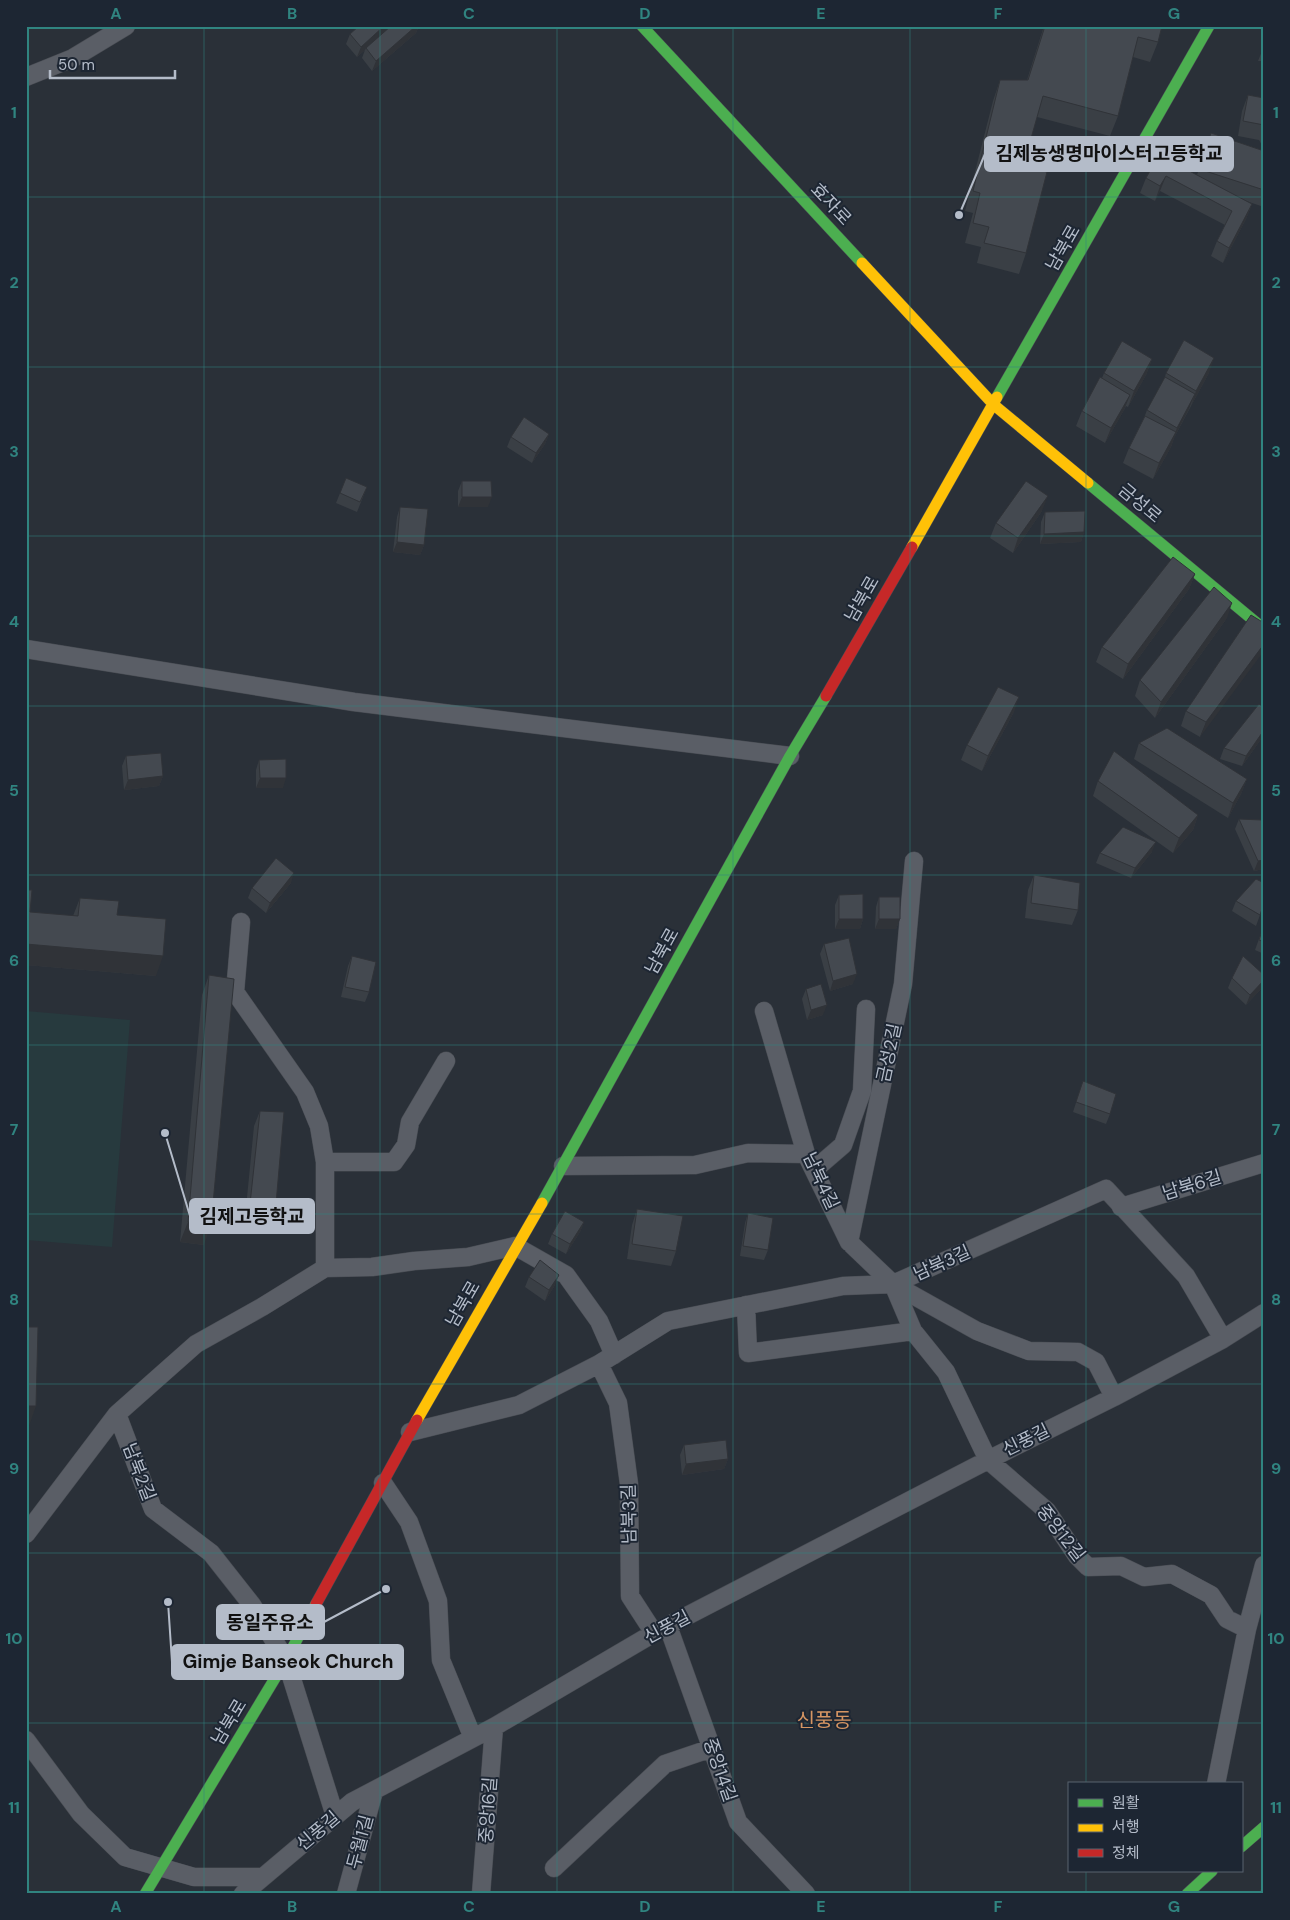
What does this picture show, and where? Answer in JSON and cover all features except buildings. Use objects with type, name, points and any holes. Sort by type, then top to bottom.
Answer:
[{"type":"main road","name":"효자로","points":[[642,26],[994,405]]},
{"type":"main road","name":"남북로","points":[[145,1894],[286,1660],[410,1432],[515,1246],[563,1166],[790,756],[994,405],[1209,26]]},
{"type":"main road","name":"금성로","points":[[994,405],[1264,628]]},
{"type":"main road","points":[[1242,1846],[1264,1828]]},
{"type":"main road","points":[[1193,1884],[1211,1872]]},
{"type":"street","points":[[26,77],[73,58],[126,26]]},
{"type":"street","points":[[26,650],[354,702],[790,756]]},
{"type":"street","name":"금성2길","points":[[850,1242],[903,984],[914,861]]},
{"type":"street","points":[[241,922],[234,992],[305,1092],[319,1126],[325,1162],[325,1268]]},
{"type":"street","points":[[563,1166],[695,1165],[748,1153],[810,1162],[843,1145],[862,1091],[866,1009]]},
{"type":"street","name":"남북4길","points":[[764,1011],[810,1162],[850,1242],[894,1284],[913,1331],[946,1372],[988,1460]]},
{"type":"street","points":[[325,1162],[394,1162],[406,1145],[410,1122],[446,1061]]},
{"type":"street","name":"남북6길","points":[[1120,1207],[1264,1163]]},
{"type":"street","name":"남북3길","points":[[410,1432],[519,1405],[606,1359],[668,1321],[842,1286],[894,1284],[1106,1189],[1120,1207]]},
{"type":"street","points":[[1120,1207],[1186,1276],[1223,1339]]},
{"type":"street","points":[[117,1414],[196,1344],[262,1307],[325,1268],[372,1267],[414,1261],[468,1257],[515,1246],[566,1275],[600,1321],[606,1359]]},
{"type":"street","points":[[894,1284],[977,1331],[1029,1351],[1078,1352],[1096,1362],[1114,1397]]},
{"type":"street","points":[[746,1305],[748,1353],[913,1331]]},
{"type":"street","name":"신풍길","points":[[242,1894],[352,1802],[474,1738],[661,1629],[1114,1397],[1223,1339],[1264,1313]]},
{"type":"street","name":"남북3길","points":[[606,1359],[618,1403],[629,1484],[630,1596],[661,1629]]},
{"type":"street","name":"남북2길","points":[[26,1534],[117,1414]]},
{"type":"street","name":"남북2길","points":[[117,1414],[153,1509],[211,1553],[252,1604],[286,1660],[335,1816]]},
{"type":"street","name":"중앙12길","points":[[988,1460],[1048,1511],[1077,1556],[1088,1567],[1120,1566],[1144,1576],[1172,1574],[1210,1596],[1227,1619],[1247,1629]]},
{"type":"street","points":[[383,1483],[409,1522],[438,1601],[441,1660],[474,1738]]},
{"type":"street","points":[[1216,1782],[1247,1629],[1264,1565]]},
{"type":"street","name":"중앙14길","points":[[661,1629],[712,1748],[738,1822],[806,1894]]},
{"type":"street","name":"중앙16길","points":[[481,1894],[494,1726]]},
{"type":"street","points":[[26,1740],[81,1814],[125,1857],[194,1877],[262,1877]]},
{"type":"street","points":[[554,1868],[664,1764],[712,1748]]},
{"type":"street","name":"두월1길","points":[[346,1894],[374,1791]]},
{"type":"green space","points":[[26,1011],[130,1020],[112,1247],[26,1240]]},
{"type":"traffic: fast","points":[[642,26],[862,263]]},
{"type":"traffic: fast","points":[[997,397],[1209,26]]},
{"type":"traffic: fast","points":[[1088,483],[1264,629]]},
{"type":"traffic: fast","points":[[542,1203],[790,756],[826,696]]},
{"type":"traffic: fast","points":[[145,1894],[286,1660],[316,1604]]},
{"type":"traffic: fast","points":[[1242,1846],[1264,1827]]},
{"type":"traffic: fast","points":[[1187,1894],[1211,1872]]},
{"type":"traffic: slow","points":[[862,263],[994,405],[1088,483]]},
{"type":"traffic: slow","points":[[912,547],[997,397]]},
{"type":"traffic: slow","points":[[417,1420],[542,1203]]},
{"type":"traffic: jam","points":[[826,696],[912,547]]},
{"type":"traffic: jam","points":[[316,1604],[417,1420]]},
{"type":"place","name":"김제농생명마이스터고등학교","points":[[959,215]]},
{"type":"place","name":"김제고등학교","points":[[165,1133]]},
{"type":"place","name":"동일주유소","points":[[386,1589]]},
{"type":"place","name":"Gimje Banseok Church","points":[[168,1602]]},
{"type":"district","name":"신풍동","points":[[824,1720]]}]
